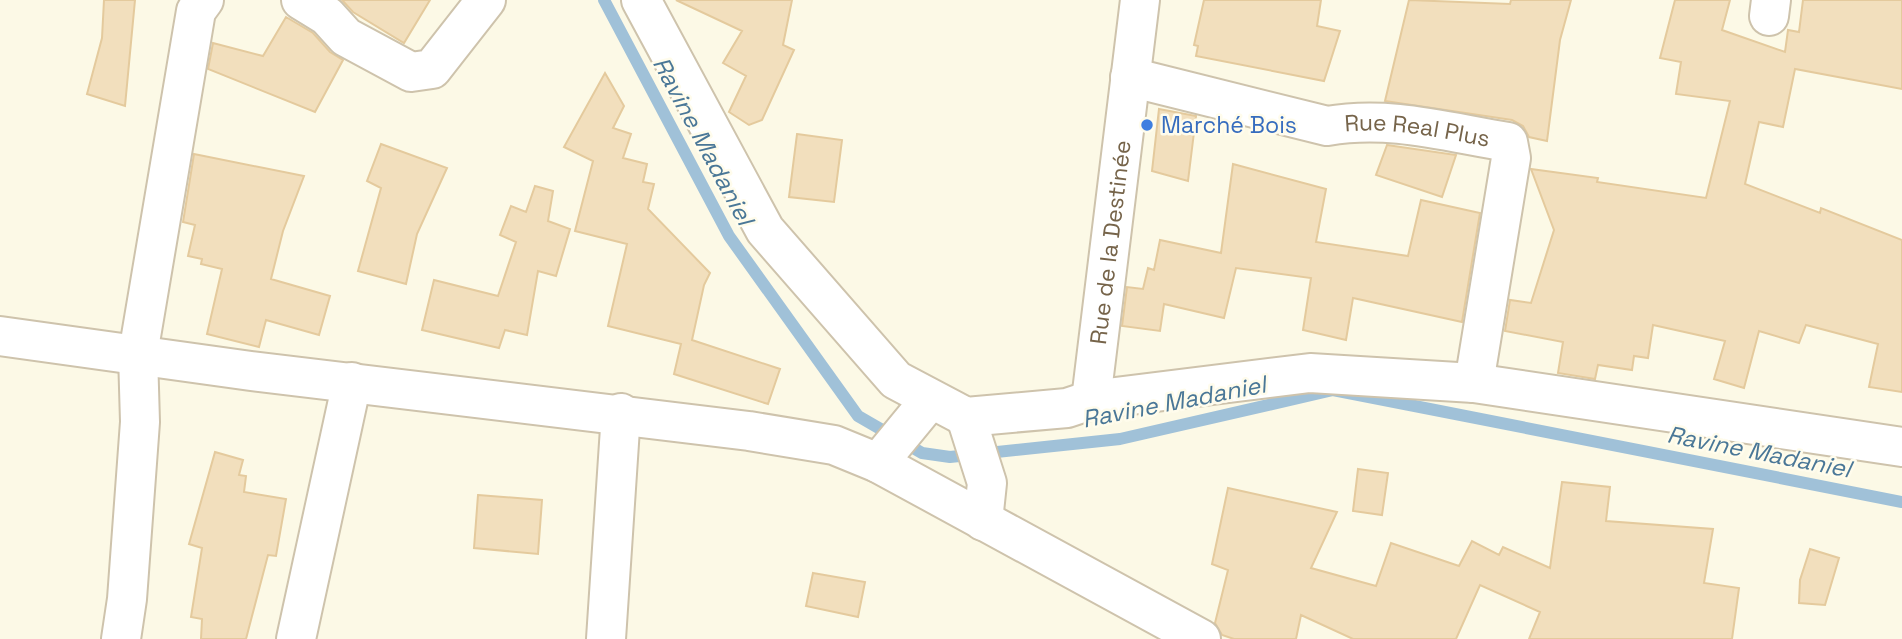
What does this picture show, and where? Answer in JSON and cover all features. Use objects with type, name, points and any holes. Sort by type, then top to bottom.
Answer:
[{"type":"street","points":[[121,639],[127,599],[140,422],[138,354],[196,11],[204,0]]},
{"type":"street","points":[[301,0],[327,16],[346,37],[411,72],[432,69],[486,0]]},
{"type":"street","points":[[641,0],[765,230],[896,380],[929,401],[966,418],[1067,408],[1091,400],[1310,373],[1474,383],[1902,447]]},
{"type":"street","name":"Rue de la Destinée","points":[[1091,400],[1140,0]]},
{"type":"street","name":"Rue Real Plus","points":[[1130,77],[1327,126],[1357,121],[1392,121],[1508,142],[1511,158],[1474,383]]},
{"type":"street","points":[[0,336],[251,371],[621,413],[834,445],[878,463],[1201,639]]},
{"type":"street","points":[[296,639],[352,382]]},
{"type":"street","points":[[878,463],[929,401]]},
{"type":"street","points":[[606,639],[621,413]]},
{"type":"street","points":[[966,418],[987,484],[984,521]]},
{"type":"building","points":[[104,0],[135,0],[125,106],[87,94],[102,38]]},
{"type":"building","points":[[342,0],[430,0],[404,43],[353,12]]},
{"type":"building","points":[[676,0],[792,0],[783,45],[794,50],[762,120],[749,125],[729,112],[746,76],[723,63],[742,31]]},
{"type":"building","points":[[1204,0],[1321,0],[1317,26],[1340,31],[1324,81],[1196,56],[1198,46],[1194,45]]},
{"type":"building","points":[[1409,0],[1510,4],[1511,0],[1571,0],[1560,40],[1547,141],[1529,137],[1523,126],[1512,120],[1385,101]]},
{"type":"building","points":[[1675,0],[1730,0],[1722,30],[1785,52],[1788,30],[1799,32],[1803,0],[1902,0],[1902,89],[1795,69],[1783,127],[1759,122],[1745,184],[1820,213],[1821,208],[1902,240],[1902,392],[1869,387],[1878,344],[1806,325],[1799,343],[1759,331],[1744,388],[1714,379],[1725,341],[1653,325],[1648,358],[1634,356],[1632,370],[1598,365],[1595,379],[1558,373],[1563,342],[1505,331],[1510,300],[1531,303],[1554,230],[1531,169],[1706,198],[1730,101],[1676,94],[1681,62],[1660,58]]},
{"type":"building","points":[[286,17],[313,33],[330,52],[343,60],[315,112],[208,69],[213,43],[263,56]]},
{"type":"building","points":[[605,73],[624,106],[613,128],[631,134],[623,158],[647,164],[643,182],[654,184],[648,209],[710,273],[704,285],[692,340],[780,369],[768,404],[674,374],[681,344],[608,326],[627,244],[575,231],[593,161],[564,147]]},
{"type":"building","points":[[1159,109],[1196,116],[1188,181],[1152,171]]},
{"type":"building","points":[[797,134],[842,140],[834,202],[789,197]]},
{"type":"building","points":[[381,144],[447,168],[417,234],[406,284],[358,271],[381,188],[367,181]]},
{"type":"building","points":[[1387,145],[1456,155],[1442,197],[1376,175]]},
{"type":"building","points":[[194,154],[304,176],[283,231],[271,279],[330,296],[319,335],[266,320],[259,347],[207,334],[222,269],[201,264],[202,259],[188,256],[195,225],[183,222]]},
{"type":"building","points":[[1233,164],[1326,189],[1316,242],[1408,256],[1421,200],[1480,213],[1462,322],[1353,298],[1346,340],[1303,330],[1311,278],[1236,268],[1224,318],[1164,304],[1160,331],[1122,326],[1127,287],[1143,289],[1148,268],[1154,270],[1160,240],[1221,253]]},
{"type":"building","points":[[535,186],[553,191],[548,221],[570,229],[556,276],[538,271],[527,335],[505,330],[499,348],[422,330],[434,280],[498,296],[516,242],[500,235],[511,206],[526,212]]},
{"type":"building","points":[[215,452],[243,460],[239,475],[246,476],[244,492],[286,499],[276,556],[268,555],[246,639],[201,639],[202,619],[191,617],[202,548],[189,544]]},
{"type":"building","points":[[1358,469],[1388,473],[1382,515],[1353,511]]},
{"type":"building","points":[[1562,482],[1610,487],[1606,521],[1713,529],[1704,583],[1739,588],[1732,639],[1529,639],[1540,612],[1480,585],[1456,639],[1353,639],[1301,615],[1296,639],[1234,639],[1222,635],[1215,623],[1228,570],[1212,564],[1228,488],[1337,512],[1311,568],[1376,586],[1391,543],[1459,566],[1472,541],[1499,555],[1503,547],[1550,568]]},
{"type":"building","points":[[478,495],[542,500],[538,554],[474,548]]},
{"type":"building","points":[[1810,549],[1839,558],[1825,605],[1799,603],[1800,580]]},
{"type":"building","points":[[813,573],[865,582],[858,617],[806,606]]},
{"type":"waterway","name":"Ravine Madaniel","points":[[604,0],[729,236],[858,416],[922,453],[950,457],[1120,439],[1333,390],[1902,502]]},
{"type":"place","name":"Marché Bois","points":[[1147,125]]}]
